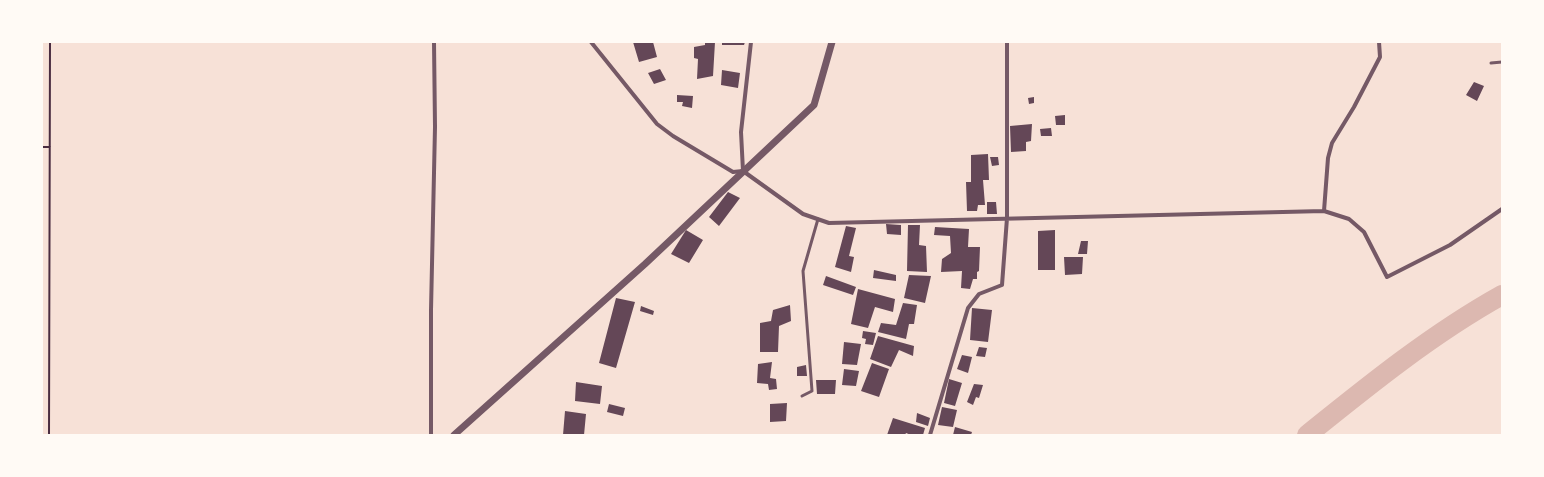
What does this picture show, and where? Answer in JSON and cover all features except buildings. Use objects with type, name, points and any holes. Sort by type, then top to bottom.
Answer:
[{"type":"street","points":[[431,435],[431,310],[435,127],[434,42]]},
{"type":"street","points":[[591,42],[657,124],[673,136],[734,172],[743,171],[803,214],[829,223],[1324,211],[1350,219],[1364,232],[1386,277],[1450,245],[1502,209]]},
{"type":"street","points":[[743,171],[742,132],[751,42]]},
{"type":"street","points":[[454,435],[645,264],[814,105],[832,42]]},
{"type":"street","points":[[930,435],[968,308],[979,294],[1002,285],[1007,218],[1006,42]]},
{"type":"street","points":[[1324,211],[1328,158],[1332,143],[1354,107],[1380,57],[1379,42]]},
{"type":"lane","points":[[1491,63],[1502,62]]},
{"type":"lane","points":[[802,396],[812,391],[803,271],[818,219]]},
{"type":"path","points":[[49,435],[50,42]]},
{"type":"path","points":[[42,147],[50,147]]},
{"type":"waterway","points":[[1307,435],[1377,379],[1426,343],[1476,310],[1502,295]]}]
